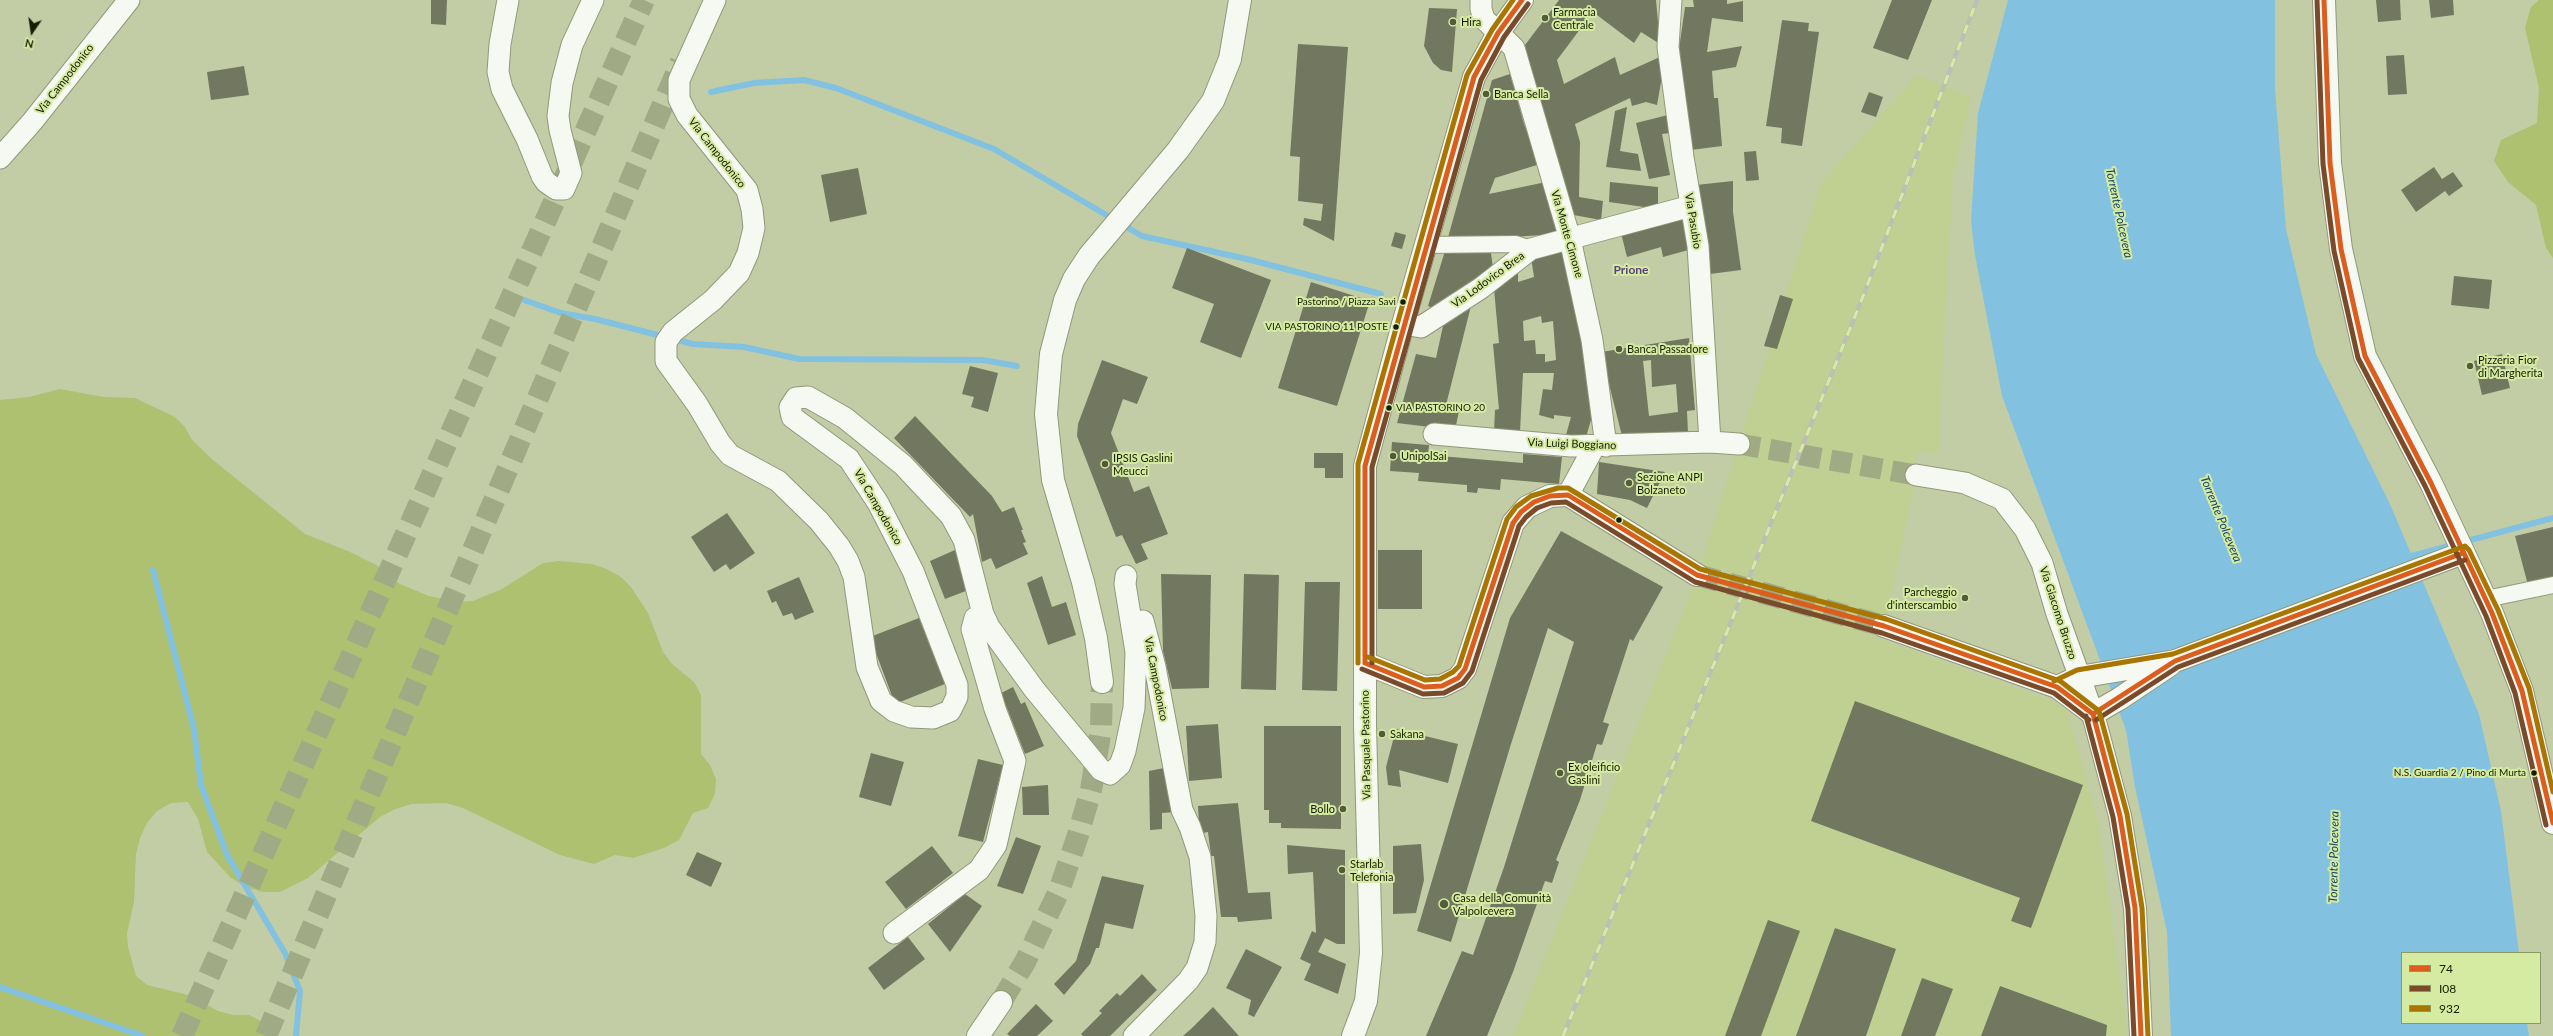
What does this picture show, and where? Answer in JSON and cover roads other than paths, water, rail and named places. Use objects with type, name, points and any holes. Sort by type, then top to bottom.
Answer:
[{"type":"main road","points":[[1102,682],[1096,638],[1083,582],[1053,480],[1046,414],[1051,354],[1065,300],[1074,279],[1089,256],[1182,144],[1213,101],[1230,59],[1240,0]]},
{"type":"main road","name":"Via Pasquale Pastorino","points":[[1353,1036],[1366,1001],[1371,966],[1365,663],[1365,466],[1403,324],[1474,77],[1498,33],[1522,0]]},
{"type":"main road","points":[[2324,0],[2330,163],[2341,249],[2355,318],[2365,356],[2431,483],[2486,599],[2522,691],[2553,823]]},
{"type":"main road","points":[[1365,663],[1414,684],[1432,688],[1451,683],[1462,674],[1513,523],[1521,512],[1534,502],[1550,496],[1568,495],[1698,575]]},
{"type":"main road","points":[[2057,687],[2079,677],[2176,661],[2463,553]]},
{"type":"main road","points":[[1884,626],[2057,687],[2093,714],[2119,699],[2176,661]]},
{"type":"main road","name":"Via Giacomo Bruzzo","points":[[2093,714],[2120,816],[2135,908],[2141,1036]]},
{"type":"main road","points":[[978,1036],[1001,1002]]},
{"type":"street","name":"Via Campodonico","points":[[0,158],[32,122],[129,0]]},
{"type":"street","points":[[508,0],[500,44],[498,72],[502,89],[546,182],[556,189],[564,189],[571,173],[559,123],[562,83],[572,45],[592,0]]},
{"type":"street","name":"Via Campodonico","points":[[715,0],[679,80],[679,99],[687,115],[747,190],[752,209],[754,228],[748,253],[739,273],[713,300],[673,332],[666,342],[666,361],[697,404],[720,443],[730,455],[778,481],[819,521],[839,546],[848,561],[854,577],[867,667],[881,701],[894,712],[911,717],[933,718],[950,711],[957,697],[957,685],[913,571],[878,503],[849,458],[792,417],[790,407],[796,398],[808,397],[845,418],[903,465],[951,516],[964,540],[986,620],[1034,689],[1101,770],[1110,774],[1120,765],[1125,751],[1134,708],[1136,652],[1125,584],[1126,576],[1131,582],[1156,667],[1182,810],[1190,827],[1200,857],[1206,916],[1205,942],[1197,968],[1188,981],[1134,1036]]},
{"type":"street","name":"Via Monte Cimone","points":[[1481,0],[1481,9],[1484,19],[1514,48],[1570,239],[1592,340],[1600,446]]},
{"type":"street","name":"Via Pasubio","points":[[1671,0],[1668,47],[1698,246],[1710,442]]},
{"type":"street","name":"Via Lodovico Brea","points":[[1403,324],[1421,327],[1480,288],[1530,249],[1691,206]]},
{"type":"street","points":[[1426,245],[1516,244],[1530,249]]},
{"type":"street","name":"Via Luigi Boggiano","points":[[1434,434],[1600,446],[1710,442]]},
{"type":"street","points":[[1710,442],[1739,444]]},
{"type":"street","points":[[1568,495],[1600,446]]},
{"type":"street","name":"Via Giacomo Bruzzo","points":[[1916,475],[1965,483],[2002,499],[2025,529],[2042,563],[2079,677],[2093,714]]},
{"type":"street","points":[[2486,599],[2553,585]]},
{"type":"street","points":[[894,933],[979,870],[996,845],[1015,761],[995,709],[972,629],[975,618],[986,620]]},
{"type":"water","name":"Torrente Polcevera","points":[[2008,0],[2275,0],[2275,89],[2286,229],[2316,354],[2390,504],[2479,714],[2501,811],[2519,952],[2401,952],[2401,1024],[2527,1024],[2529,1036],[2171,1036],[2167,932],[2135,787],[2126,730],[2002,396],[1975,255],[1971,221],[1978,113]]},
{"type":"waterway","points":[[711,92],[754,83],[804,80],[836,88],[994,149],[1142,236],[1247,259],[1381,294]]},
{"type":"waterway","points":[[524,300],[561,313],[595,319],[693,344],[744,347],[799,359],[983,360],[1017,366]]},
{"type":"waterway","points":[[2404,558],[2553,518]]},
{"type":"waterway","points":[[153,570],[194,729],[201,785],[227,855],[285,953],[300,991],[296,1036]]},
{"type":"waterway","points":[[0,987],[143,1036]]},
{"type":"tunnel","points":[[182,1036],[644,0]]},
{"type":"tunnel","points":[[266,1036],[681,62]]},
{"type":"tunnel","points":[[1739,444],[1916,475]]},
{"type":"tunnel","points":[[1697,575],[1884,626]]},
{"type":"tunnel","points":[[1001,1002],[1025,962],[1059,891],[1078,835],[1091,790],[1101,729],[1102,682]]},
{"type":"railway","points":[[1563,1036],[1860,304],[1977,0]]},
{"type":"place","name":"Farmacia Centrale","points":[[1545,18]]},
{"type":"place","name":"Hira","points":[[1453,22]]},
{"type":"place","name":"Banca Sella","points":[[1486,94]]},
{"type":"place","name":"Pastorino / Piazza Savi","points":[[1403,302]]},
{"type":"place","name":"VIA PASTORINO 11 POSTE","points":[[1396,327]]},
{"type":"place","name":"Banca Passadore","points":[[1619,349]]},
{"type":"place","name":"Pizzeria Fior di Margherita","points":[[2470,366]]},
{"type":"place","name":"VIA PASTORINO 20","points":[[1389,408]]},
{"type":"place","name":"UnipolSai","points":[[1393,456]]},
{"type":"place","name":"IPSIS Gaslini Meucci","points":[[1105,464]]},
{"type":"place","name":"Sezione ANPI Bolzaneto","points":[[1629,483]]},
{"type":"place","name":"Parcheggio d'interscambio","points":[[1965,598]]},
{"type":"place","name":"Sakana","points":[[1382,734]]},
{"type":"place","name":"Ex oleificio Gaslini","points":[[1560,773]]},
{"type":"place","name":"N.S. Guardia 2 / Pino di Murta","points":[[2534,773]]},
{"type":"place","name":"Bollo","points":[[1343,809]]},
{"type":"place","name":"Starlab Telefonia","points":[[1342,870]]},
{"type":"place","name":"Casa della Comunità Valpolcevera","points":[[1444,904]]},
{"type":"district","name":"Prione","points":[[1631,270]]}]
